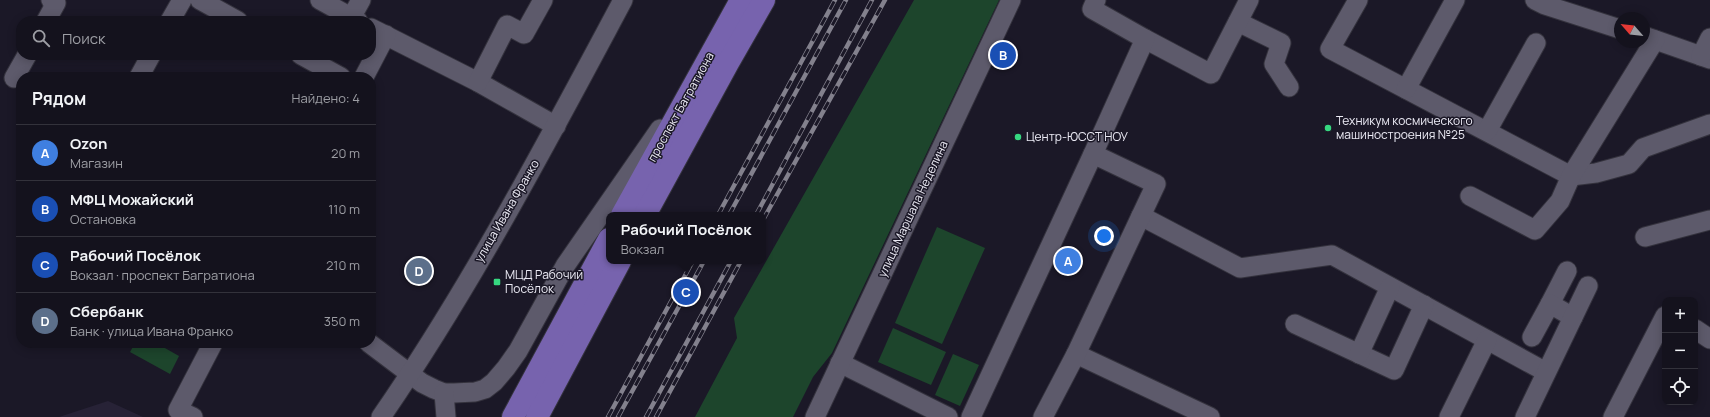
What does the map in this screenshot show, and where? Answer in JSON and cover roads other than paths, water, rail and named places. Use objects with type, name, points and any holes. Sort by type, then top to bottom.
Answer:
[{"type":"main road","name":"проспект Багратиона","points":[[624,212],[741,0]]},
{"type":"main road","name":"проспект Багратиона","points":[[647,212],[764,0]]},
{"type":"main road","points":[[513,417],[606,264]]},
{"type":"main road","points":[[537,417],[608,264]]},
{"type":"street","points":[[49,16],[56,3],[51,0]]},
{"type":"street","points":[[173,16],[182,0]]},
{"type":"street","points":[[200,0],[229,16]]},
{"type":"street","points":[[320,0],[349,16]]},
{"type":"street","points":[[355,16],[361,0]]},
{"type":"street","points":[[478,82],[507,25],[524,34],[543,0]]},
{"type":"street","name":"улица Ивана Франко","points":[[381,417],[411,374],[486,251],[556,126],[623,0]]},
{"type":"street","name":"улица Маршала Неделина","points":[[815,417],[1012,0]]},
{"type":"street","points":[[1096,0],[1092,9],[1211,74],[1249,0]]},
{"type":"street","points":[[1358,0],[1330,49],[1571,176],[1596,173],[1629,164],[1643,148],[1710,124]]},
{"type":"street","points":[[1406,89],[1455,0]]},
{"type":"street","points":[[1535,0],[1545,5],[1614,27]]},
{"type":"street","points":[[1238,22],[1281,43],[1274,64],[1289,87]]},
{"type":"street","points":[[379,31],[478,82],[556,126]]},
{"type":"street","points":[[1650,38],[1705,57],[1710,38]]},
{"type":"street","points":[[971,417],[1145,39]]},
{"type":"street","points":[[1487,131],[1536,43]]},
{"type":"street","points":[[1470,196],[1535,230],[1560,200],[1571,176],[1643,48]]},
{"type":"street","points":[[376,348],[411,374],[434,389],[444,393],[464,393],[485,389],[494,382],[518,351],[565,266],[712,53]]},
{"type":"street","points":[[12,78],[24,60]]},
{"type":"street","points":[[141,72],[148,60]]},
{"type":"street","points":[[310,60],[332,72]]},
{"type":"street","points":[[366,72],[370,60]]},
{"type":"street","points":[[1043,417],[1076,354],[1156,184],[1093,154]]},
{"type":"street","points":[[1141,216],[1240,268],[1332,255],[1546,372]]},
{"type":"street","points":[[1645,237],[1710,220]]},
{"type":"street","points":[[1532,337],[1567,271]]},
{"type":"street","points":[[1525,417],[1588,286]]},
{"type":"street","points":[[1358,354],[1390,287]]},
{"type":"street","points":[[1550,304],[1573,317]]},
{"type":"street","points":[[1295,324],[1394,370],[1424,305]]},
{"type":"street","points":[[1613,417],[1662,322]]},
{"type":"street","points":[[1698,331],[1710,339]]},
{"type":"street","points":[[1449,417],[1487,340]]},
{"type":"street","points":[[193,417],[178,410],[210,348]]},
{"type":"street","points":[[1076,354],[1189,413],[1210,417]]},
{"type":"street","points":[[840,363],[948,417]]},
{"type":"street","points":[[444,393],[446,417]]},
{"type":"railway","points":[[720,212],[835,0]]},
{"type":"railway","points":[[731,212],[846,0]]},
{"type":"railway","points":[[758,212],[872,0]]},
{"type":"railway","points":[[766,215],[885,0]]},
{"type":"railway","points":[[608,417],[691,264]]},
{"type":"railway","points":[[618,417],[702,264]]},
{"type":"railway","points":[[646,417],[729,264]]},
{"type":"railway","points":[[656,417],[739,264]]},
{"type":"place","name":"МФЦ Можайский","points":[[1003,55]]},
{"type":"place","name":"Техникум космического машиностроения №25","points":[[1328,128]]},
{"type":"place","name":"Центр-ЮССТ НОУ","points":[[1018,137]]},
{"type":"place","name":"Ozon","points":[[1068,261]]},
{"type":"place","name":"Сбербанк","points":[[419,271]]},
{"type":"place","name":"МЦД Рабочий Посёлок","points":[[497,282]]},
{"type":"place","name":"Рабочий Посёлок","points":[[686,292]]}]
